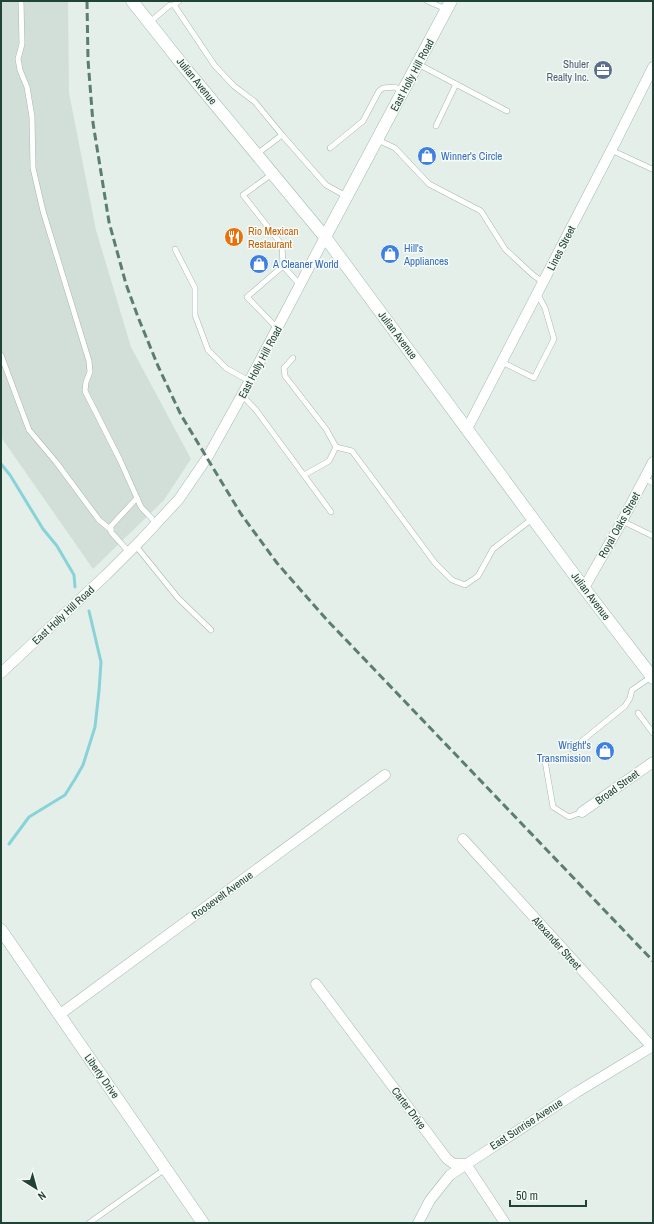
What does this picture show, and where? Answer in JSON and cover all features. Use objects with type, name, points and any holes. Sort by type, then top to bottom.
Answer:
[{"type":"street","name":"Julian Avenue","points":[[132,1],[325,238],[584,588],[652,677]]},
{"type":"street","name":"East Holly Hill Road","points":[[1,673],[133,549],[157,524],[179,499],[207,458],[449,5]]},
{"type":"street","name":"Lines Street","points":[[467,429],[653,66]]},
{"type":"street","name":"Royal Oaks Street","points":[[584,588],[622,521],[649,480],[653,462]]},
{"type":"street","name":"Broad Street","points":[[582,812],[653,762]]},
{"type":"street","name":"Roosevelt Avenue","points":[[59,1015],[385,775]]},
{"type":"street","name":"Alexander Street","points":[[463,838],[652,1047]]},
{"type":"street","name":"Liberty Drive","points":[[1,930],[203,1223]]},
{"type":"street","name":"Carter Drive","points":[[316,984],[448,1159],[454,1164],[466,1164]]},
{"type":"street","name":"East Sunrise Avenue","points":[[418,1223],[430,1200],[450,1175],[577,1092],[652,1047]]},
{"type":"street","points":[[466,1164],[505,1223]]},
{"type":"lane","points":[[21,1],[22,44],[18,58],[20,70],[27,87],[32,117],[33,168],[43,212],[89,361],[90,372],[86,382],[85,391],[120,460],[140,507],[157,524]]},
{"type":"lane","points":[[149,23],[172,3],[179,1]]},
{"type":"lane","points":[[427,1],[449,5]]},
{"type":"lane","points":[[172,3],[216,66],[234,86],[255,102],[326,185],[347,197]]},
{"type":"lane","points":[[418,64],[507,111]]},
{"type":"lane","points":[[436,126],[456,84]]},
{"type":"lane","points":[[330,148],[363,121],[379,91],[383,88],[395,87],[403,92]]},
{"type":"lane","points":[[257,155],[282,135]]},
{"type":"lane","points":[[378,140],[395,148],[429,184],[481,211],[505,249],[543,282]]},
{"type":"lane","points":[[611,150],[652,170]]},
{"type":"lane","points":[[272,174],[243,196],[282,245],[283,266],[300,285]]},
{"type":"lane","points":[[175,249],[195,288],[195,316],[208,350],[226,368],[249,381]]},
{"type":"lane","points":[[277,328],[247,297],[283,266]]},
{"type":"lane","points":[[502,362],[534,378],[551,345],[554,339],[545,308],[537,293]]},
{"type":"lane","points":[[1,355],[29,430],[56,462],[98,520],[133,549],[178,598],[211,630]]},
{"type":"lane","points":[[293,358],[284,368],[285,376],[326,429],[336,447],[352,451],[435,563],[452,580],[465,584],[478,576],[493,549],[533,518]]},
{"type":"lane","points":[[242,395],[256,410],[331,512]]},
{"type":"lane","points":[[304,475],[329,461],[336,447]]},
{"type":"lane","points":[[111,530],[110,526],[137,498]]},
{"type":"lane","points":[[622,521],[653,536]]},
{"type":"lane","points":[[572,749],[625,706],[630,698],[632,690],[652,677]]},
{"type":"lane","points":[[638,713],[653,733]]},
{"type":"lane","points":[[545,761],[553,807],[569,817],[582,812]]},
{"type":"lane","points":[[89,1223],[166,1169]]},
{"type":"shaded area","points":[[1,1],[68,1],[69,93],[96,230],[131,347],[191,459],[164,500],[93,569],[1,437]]},
{"type":"waterway","points":[[1,464],[10,475],[43,529],[57,546],[74,575],[75,587]]},
{"type":"waterway","points":[[9,844],[29,817],[65,795],[83,765],[95,727],[101,662],[89,611]]},
{"type":"railway","points":[[87,1],[88,60],[93,123],[109,222],[126,284],[138,317],[158,366],[181,415],[241,514],[277,563],[327,620],[653,961]]},
{"type":"place","name":"Shuler Realty Inc.","points":[[603,70]]},
{"type":"place","name":"Winner's Circle","points":[[427,156]]},
{"type":"place","name":"Rio Mexican Restaurant","points":[[234,237]]},
{"type":"place","name":"Hill's Appliances","points":[[390,254]]},
{"type":"place","name":"A Cleaner World","points":[[259,264]]},
{"type":"place","name":"Wright's Transmission","points":[[605,751]]}]
